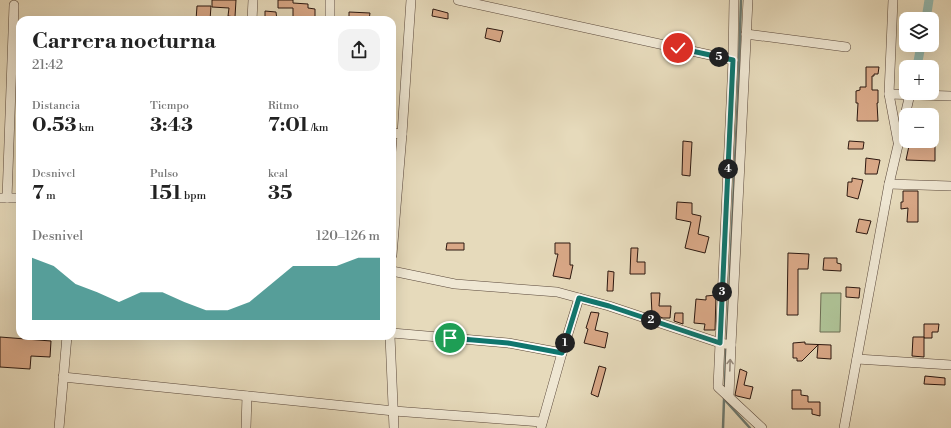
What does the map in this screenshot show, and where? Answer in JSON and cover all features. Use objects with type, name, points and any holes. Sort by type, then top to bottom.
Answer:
[{"type":"street","points":[[252,16],[253,0]]},
{"type":"street","points":[[330,0],[330,16]]},
{"type":"street","points":[[396,207],[411,0]]},
{"type":"street","points":[[458,0],[733,60]]},
{"type":"street","points":[[734,0],[733,60],[718,387],[762,428]]},
{"type":"street","points":[[728,396],[748,0]]},
{"type":"street","points":[[844,428],[889,184],[899,145],[889,94],[893,0]]},
{"type":"street","points":[[14,5],[3,198],[16,198]]},
{"type":"street","points":[[746,34],[846,47]]},
{"type":"street","points":[[889,94],[899,94]]},
{"type":"street","points":[[939,95],[951,96]]},
{"type":"street","points":[[396,133],[402,134]]},
{"type":"street","points":[[889,184],[951,186]]},
{"type":"street","points":[[396,271],[455,284],[557,292],[609,306],[720,343],[731,345]]},
{"type":"street","points":[[63,378],[542,425],[579,298]]},
{"type":"street","points":[[396,333],[508,343],[562,353]]},
{"type":"street","points":[[59,428],[67,340]]},
{"type":"street","points":[[390,340],[394,428]]},
{"type":"street","points":[[857,359],[951,366]]},
{"type":"street","points":[[246,428],[247,396]]},
{"type":"green space","points":[[821,293],[841,293],[840,332],[820,332]]},
{"type":"building","points":[[212,0],[236,0],[235,16],[228,16],[229,8],[212,7]]},
{"type":"building","points":[[278,0],[293,0],[293,3],[308,4],[308,8],[315,9],[315,16],[293,16],[293,8],[278,8]]},
{"type":"building","points":[[197,6],[211,6],[210,16],[196,16]]},
{"type":"building","points":[[433,9],[448,13],[448,19],[432,16]]},
{"type":"building","points":[[265,11],[276,12],[276,16],[265,16]]},
{"type":"building","points":[[349,12],[370,13],[370,16],[349,16]]},
{"type":"building","points":[[487,28],[503,31],[500,42],[485,38]]},
{"type":"building","points":[[866,67],[879,67],[878,74],[874,74],[874,76],[872,76],[872,90],[878,90],[878,121],[857,121],[858,103],[856,103],[856,91],[860,90],[860,87],[866,87]]},
{"type":"building","points":[[683,141],[692,142],[690,176],[682,175]]},
{"type":"building","points":[[849,141],[864,142],[863,149],[848,149]]},
{"type":"building","points":[[909,148],[935,148],[935,161],[906,160]]},
{"type":"building","points":[[866,158],[880,160],[877,174],[865,174]]},
{"type":"building","points":[[852,178],[863,180],[858,199],[847,196],[848,182],[852,182]]},
{"type":"building","points":[[903,191],[918,191],[918,222],[907,222],[908,208],[901,209],[901,202],[903,202]]},
{"type":"building","points":[[677,202],[692,203],[692,214],[701,216],[698,234],[709,237],[705,253],[685,248],[691,222],[676,219]]},
{"type":"building","points":[[859,219],[871,221],[867,234],[856,232]]},
{"type":"building","points":[[447,243],[464,243],[464,250],[446,250]]},
{"type":"building","points":[[555,243],[570,243],[570,265],[573,265],[570,279],[553,276],[558,254],[555,254]]},
{"type":"building","points":[[631,248],[638,248],[637,262],[645,262],[645,274],[630,274]]},
{"type":"building","points":[[788,253],[809,254],[808,269],[798,269],[798,315],[787,315]]},
{"type":"building","points":[[824,258],[837,258],[837,263],[841,264],[841,271],[823,270]]},
{"type":"building","points":[[608,271],[614,272],[613,291],[607,291]]},
{"type":"building","points":[[846,287],[860,288],[859,298],[846,297]]},
{"type":"building","points":[[651,293],[660,293],[659,306],[671,306],[670,318],[663,318],[652,314]]},
{"type":"building","points":[[716,295],[715,330],[704,330],[705,324],[694,323],[696,299],[706,300],[706,296]]},
{"type":"building","points":[[591,312],[599,313],[595,330],[608,333],[605,348],[584,343],[588,329],[586,328]]},
{"type":"building","points":[[675,313],[683,313],[683,324],[674,321]]},
{"type":"building","points":[[924,324],[939,324],[938,332],[932,332],[932,338],[924,338]]},
{"type":"building","points":[[0,337],[16,338],[16,340],[51,341],[50,357],[31,356],[30,369],[0,367]]},
{"type":"building","points":[[913,337],[924,337],[924,357],[912,356]]},
{"type":"building","points":[[805,342],[805,344],[831,345],[831,359],[817,358],[818,345],[802,361],[797,361],[797,358],[793,358],[793,343]]},
{"type":"building","points":[[599,366],[606,368],[598,397],[591,394]]},
{"type":"building","points":[[740,369],[747,372],[744,385],[753,387],[750,399],[735,395]]},
{"type":"building","points":[[925,376],[945,378],[945,385],[924,384]]},
{"type":"building","points":[[792,390],[801,390],[801,395],[808,396],[808,402],[820,402],[820,416],[812,414],[812,409],[792,409]]},
{"type":"waterway","points":[[727,339],[741,0]]},
{"type":"waterway","points":[[927,12],[929,0]]},
{"type":"waterway","points":[[918,60],[920,52]]},
{"type":"waterway","points":[[725,387],[726,348]]},
{"type":"waterway","points":[[724,397],[724,399],[750,428]]},
{"type":"waterway","points":[[723,428],[724,400]]},
{"type":"route","points":[[450,338],[508,343],[562,353],[579,298],[609,306],[720,343],[733,60],[678,48]]}]
